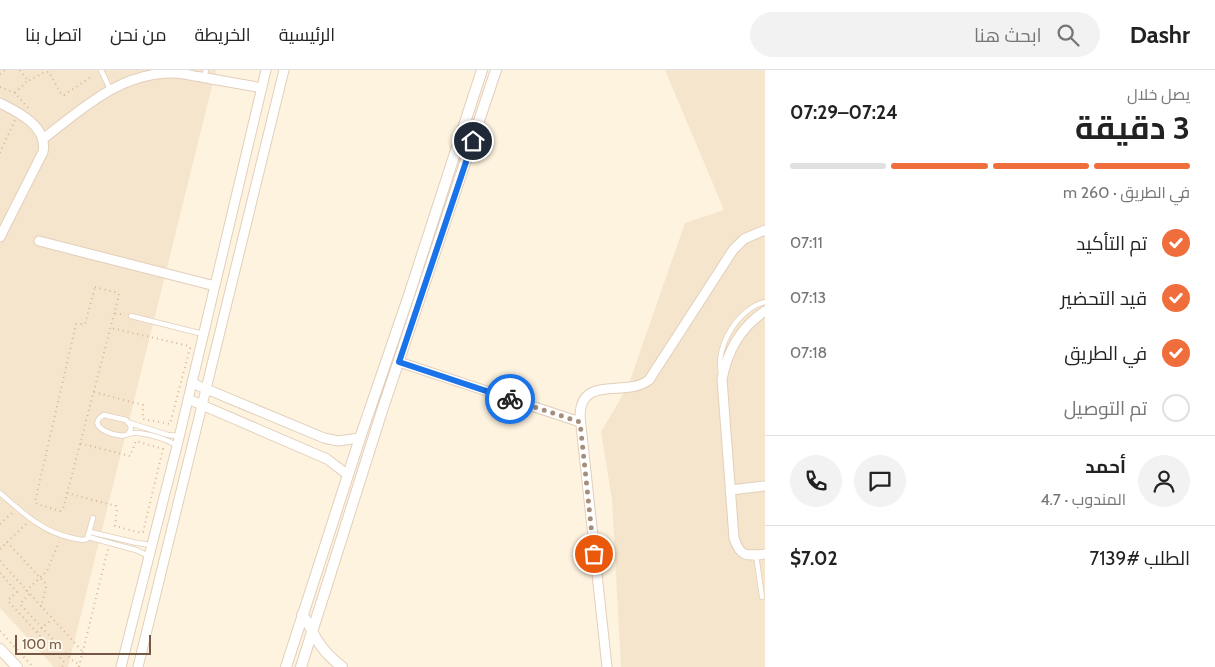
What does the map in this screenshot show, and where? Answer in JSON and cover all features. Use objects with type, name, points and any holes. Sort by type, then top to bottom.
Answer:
[{"type":"street","points":[[121,667],[204,334],[266,70]]},
{"type":"street","points":[[138,667],[208,390],[284,70]]},
{"type":"street","points":[[286,667],[482,70]]},
{"type":"street","points":[[301,667],[381,414],[496,70]]},
{"type":"street","points":[[43,140],[91,101],[110,89],[131,80],[153,74],[176,72],[205,74],[262,88]]},
{"type":"street","points":[[0,102],[38,129],[43,140],[42,152],[0,237]]},
{"type":"street","points":[[606,667],[580,422],[582,404],[588,395],[594,392],[605,389],[633,388],[649,380],[733,250],[744,239],[765,230]]},
{"type":"street","points":[[39,241],[215,286]]},
{"type":"street","points":[[761,554],[748,555],[741,553],[737,549],[734,538],[722,379],[732,345],[742,331],[765,311]]},
{"type":"street","points":[[399,362],[580,422]]},
{"type":"street","points":[[192,383],[324,438],[338,441],[360,438]]},
{"type":"street","points":[[188,399],[327,459],[348,475]]},
{"type":"street","points":[[370,412],[381,414]]},
{"type":"street","points":[[730,490],[765,486]]},
{"type":"street","points":[[302,615],[325,651],[342,667]]},
{"type":"street","points":[[0,649],[17,667]]},
{"type":"lane","points":[[101,70],[110,89]]},
{"type":"lane","points":[[722,379],[719,364],[722,348],[729,332],[744,314],[758,304],[765,302]]},
{"type":"lane","points":[[131,316],[204,334]]},
{"type":"lane","points":[[107,415],[126,420],[178,441],[165,440],[138,433],[122,436],[102,430],[97,422],[101,416],[107,415]]},
{"type":"lane","points":[[128,434],[131,429],[130,423]]},
{"type":"lane","points":[[0,493],[31,520],[48,531],[61,536],[83,540],[88,537],[93,518]]},
{"type":"lane","points":[[90,532],[137,543],[152,544]]},
{"type":"lane","points":[[88,537],[136,550],[149,556]]},
{"type":"lane","points":[[761,554],[762,597]]},
{"type":"path","points":[[0,74],[5,70]]},
{"type":"path","points":[[20,70],[27,81]]},
{"type":"path","points":[[15,93],[27,81],[45,72],[48,72],[61,94],[64,95],[91,77]]},
{"type":"path","points":[[0,87],[15,93],[28,107],[29,112],[26,119]]},
{"type":"path","points":[[0,153],[18,113]]},
{"type":"path","points":[[95,287],[119,293],[111,328],[63,509],[60,511],[35,503],[76,324],[85,324],[95,287]]},
{"type":"path","points":[[115,313],[131,316]]},
{"type":"path","points":[[94,392],[143,405],[143,419],[170,424],[189,347],[111,328]]},
{"type":"path","points":[[67,493],[116,506],[115,526],[143,532],[163,448],[136,441],[130,456],[79,443]]},
{"type":"path","points":[[0,524],[17,508]]},
{"type":"path","points":[[0,549],[31,520]]},
{"type":"path","points":[[26,591],[47,571],[61,536]]},
{"type":"path","points":[[8,542],[46,586],[41,607]]},
{"type":"path","points":[[29,594],[20,603],[79,666],[108,549]]},
{"type":"path","points":[[0,561],[83,652]]},
{"type":"path","points":[[0,573],[16,591],[8,601],[64,662],[62,667]]},
{"type":"path","points":[[18,612],[23,607]]},
{"type":"path","points":[[37,632],[52,619]]},
{"type":"path","points":[[0,631],[33,667]]},
{"type":"shaded area","points":[[0,70],[216,70],[68,667],[54,667],[0,608]]},
{"type":"shaded area","points":[[665,70],[765,70],[765,667],[621,667],[612,500],[601,432],[628,386],[685,223],[724,210]]},
{"type":"way so far","points":[[510,399],[580,422],[594,554]]},
{"type":"route","points":[[473,141],[399,362],[510,399]]}]
